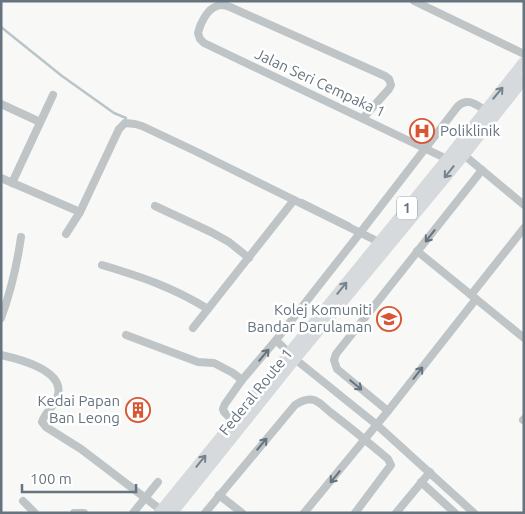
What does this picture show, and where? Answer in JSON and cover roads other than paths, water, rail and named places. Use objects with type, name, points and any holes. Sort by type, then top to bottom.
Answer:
[{"type":"highway","name":"Federal Route 1","points":[[164,512],[232,422],[292,356],[379,242],[524,62]]},
{"type":"highway","name":"Federal Route 1","points":[[164,512],[292,356],[464,155],[524,79]]},
{"type":"street","points":[[414,1],[524,54]]},
{"type":"street","name":"Jalan Seri Cempaka 1","points":[[363,118],[390,89],[389,79],[385,76],[230,6],[215,6],[203,21],[198,33],[200,40],[204,44],[447,159]]},
{"type":"street","points":[[12,183],[53,95]]},
{"type":"street","points":[[232,422],[223,409],[242,380],[276,340],[425,148],[462,103],[470,102],[485,110]]},
{"type":"street","points":[[1,104],[40,122]]},
{"type":"street","points":[[66,234],[80,212],[119,129],[125,123],[142,126],[379,242]]},
{"type":"street","points":[[464,155],[524,205]]},
{"type":"street","points":[[388,411],[336,369],[334,360],[336,354],[482,170]]},
{"type":"street","points":[[1,178],[80,212]]},
{"type":"street","points":[[193,328],[294,200]]},
{"type":"street","points":[[155,206],[211,232],[229,242],[249,258]]},
{"type":"street","points":[[304,513],[388,411],[524,228]]},
{"type":"street","points":[[1,318],[17,266],[21,237]]},
{"type":"street","points":[[417,251],[523,335]]},
{"type":"street","points":[[102,265],[158,283],[186,296],[208,310]]},
{"type":"street","points":[[126,335],[198,362],[214,364],[233,373],[242,380]]},
{"type":"street","points":[[276,340],[292,356],[377,425],[474,513]]},
{"type":"street","points":[[1,355],[13,357],[44,370],[56,381],[59,387],[56,401],[42,422],[49,430],[81,449],[164,512]]},
{"type":"street","points":[[205,513],[295,404],[300,401],[310,400],[319,403],[388,459],[391,465],[355,513]]},
{"type":"street","points":[[396,513],[430,472]]},
{"type":"street","points":[[133,513],[158,482]]},
{"type":"street","points":[[421,482],[455,513]]},
{"type":"street","points":[[219,495],[242,513]]},
{"type":"street","points":[[23,502],[35,513]]},
{"type":"street","points":[[74,513],[84,513]]},
{"type":"waterway","points":[[1,27],[62,76],[114,113],[126,118]]},
{"type":"waterway","points":[[302,200],[350,224]]},
{"type":"place","name":"Poliklinik","points":[[422,131]]},
{"type":"place","name":"Kolej Komuniti Bandar Darulaman","points":[[389,319]]},
{"type":"place","name":"Kedai Papan Ban Leong","points":[[138,410]]}]
